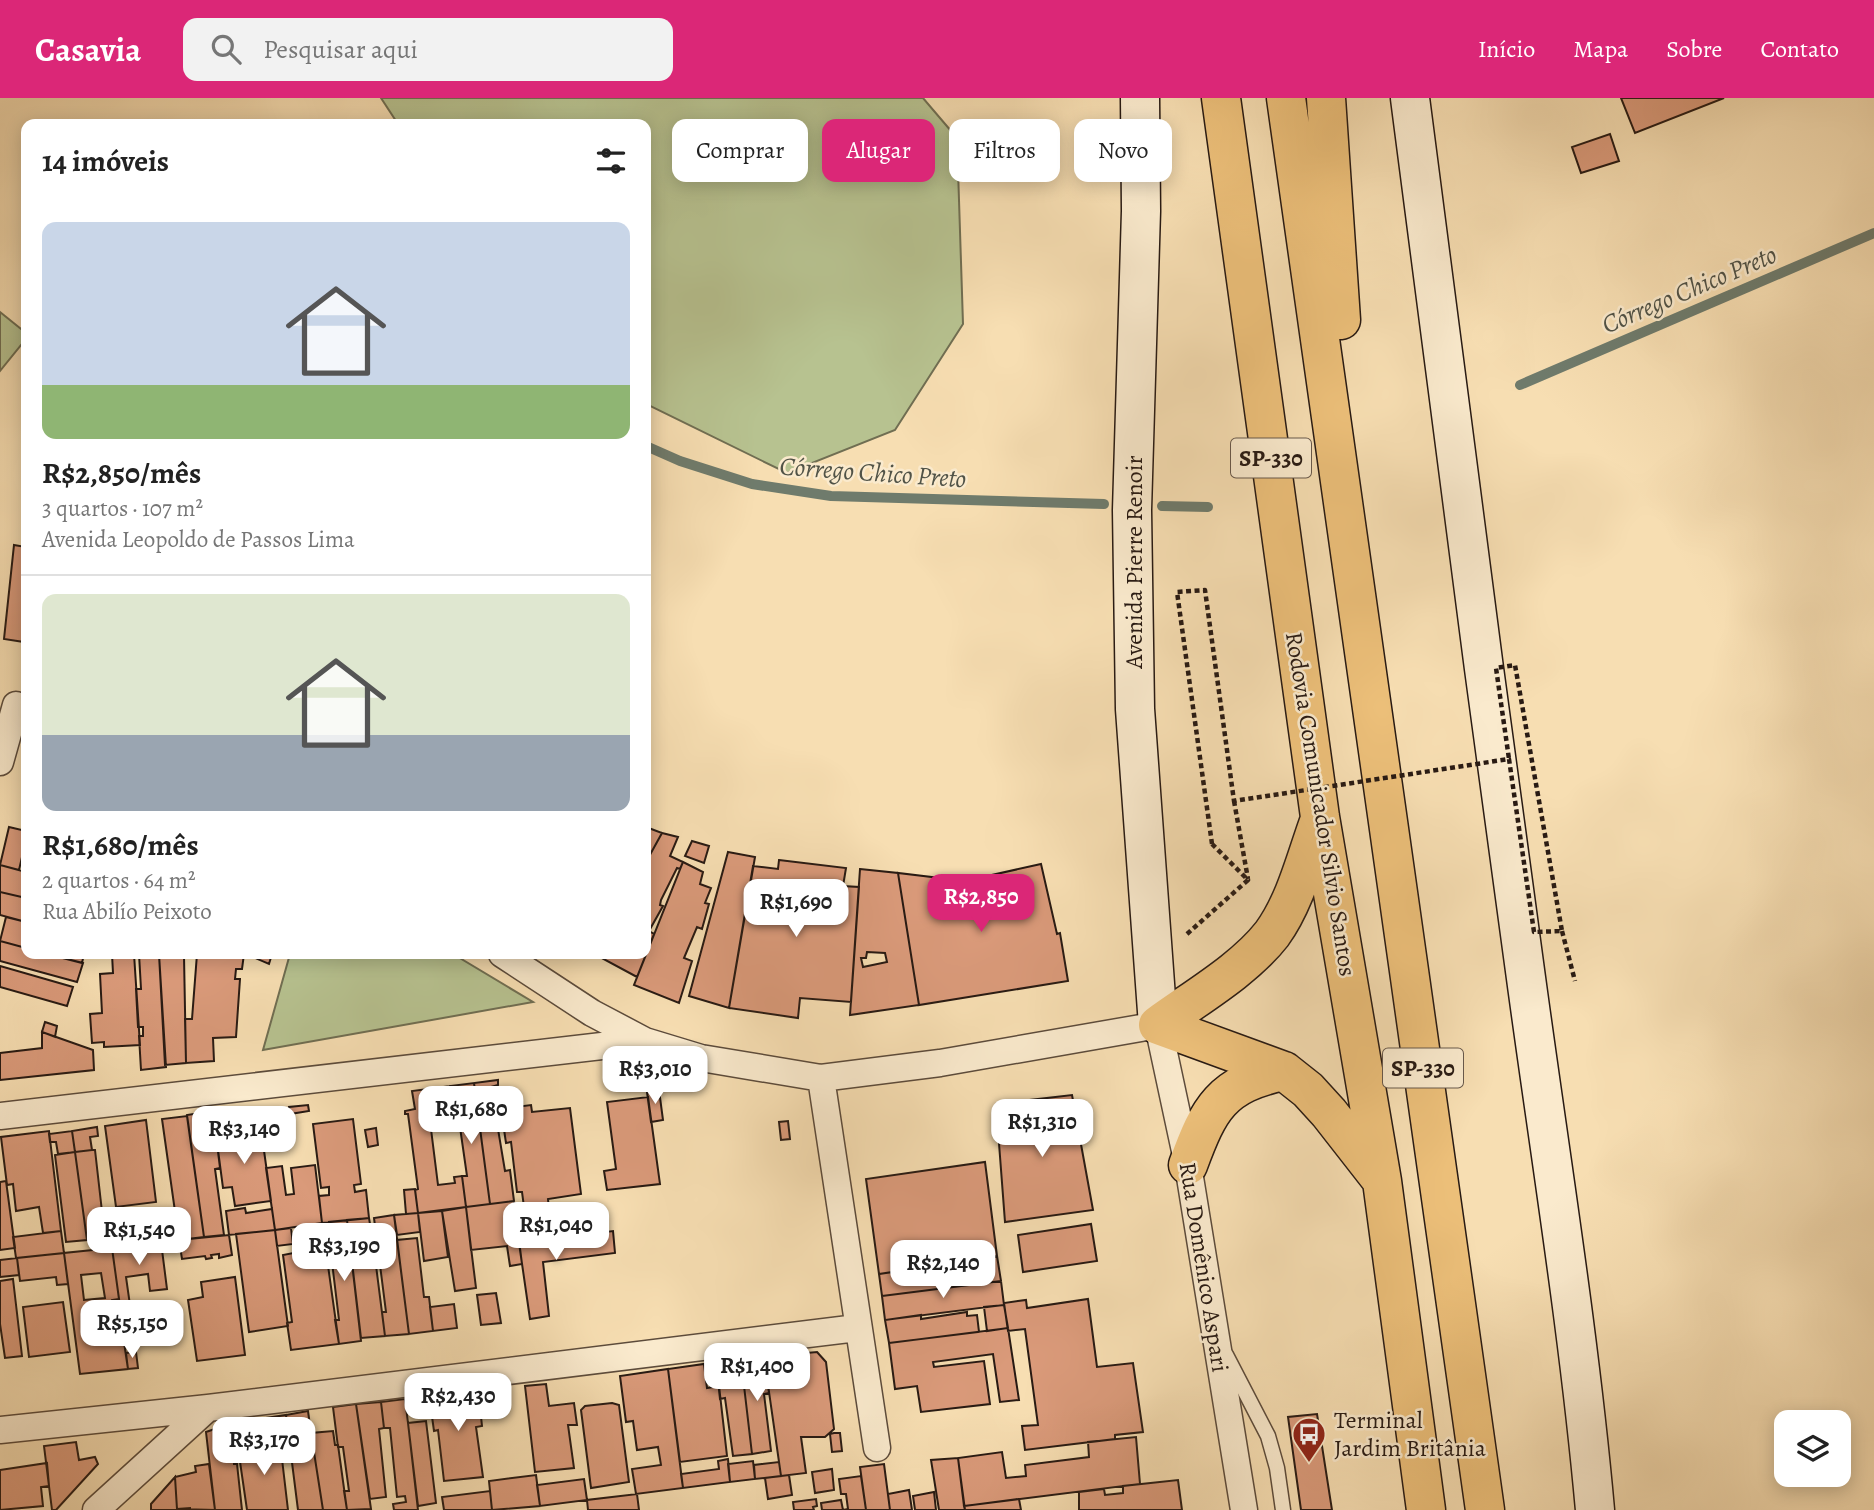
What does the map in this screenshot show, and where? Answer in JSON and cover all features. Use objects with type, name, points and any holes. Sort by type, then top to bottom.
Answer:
[{"type":"highway","name":"Rodovia Comunicador Silvio Santos","points":[[1221,98],[1320,817],[1382,1181],[1426,1510]]},
{"type":"highway","name":"SP-330","points":[[1286,98],[1485,1510]]},
{"type":"highway","points":[[1326,98],[1361,626]]},
{"type":"highway","points":[[1158,1024],[1246,961],[1272,933],[1290,901],[1320,817]]},
{"type":"highway","points":[[1158,1024],[1284,1071],[1308,1090],[1329,1113],[1382,1181]]},
{"type":"highway","points":[[1188,1165],[1200,1132],[1213,1109],[1233,1089],[1256,1076],[1284,1071]]},
{"type":"main road","name":"Avenida Pierre Renoir","points":[[1140,98],[1141,211],[1132,510],[1135,696],[1158,1024]]},
{"type":"main road","points":[[1410,98],[1525,977],[1574,1316],[1595,1510]]},
{"type":"street","points":[[0,761],[14,705]]},
{"type":"street","points":[[510,959],[592,1013],[645,1041],[701,1058],[821,1077],[940,1063],[1158,1024]]},
{"type":"street","name":"Rua Domênico Aspari","points":[[1158,1024],[1188,1165],[1244,1510]]},
{"type":"street","points":[[0,1116],[645,1041]]},
{"type":"street","points":[[821,1077],[877,1448]]},
{"type":"street","points":[[0,1430],[208,1408],[858,1328]]},
{"type":"street","points":[[96,1510],[208,1408]]},
{"type":"lane","points":[[1214,1332],[1268,1436],[1277,1468],[1283,1510]]},
{"type":"path","points":[[1205,590],[1234,801],[1248,880],[1212,844],[1177,592],[1205,590]]},
{"type":"path","points":[[1562,931],[1534,932],[1496,668],[1515,666],[1562,931],[1575,981]]},
{"type":"path","points":[[1234,801],[1509,759]]},
{"type":"path","points":[[1182,938],[1248,880]]},
{"type":"green space","points":[[381,98],[923,98],[949,129],[949,182],[958,182],[963,324],[895,430],[787,473],[651,406],[651,119],[395,119]]},
{"type":"green space","points":[[0,312],[21,329],[21,345],[0,371]]},
{"type":"green space","points":[[289,959],[461,959],[533,1002],[263,1050]]},
{"type":"building","points":[[1621,98],[1724,98],[1635,133]]},
{"type":"building","points":[[1610,134],[1619,161],[1581,173],[1572,147]]},
{"type":"building","points":[[14,545],[21,546],[21,642],[4,639]]},
{"type":"building","points":[[9,827],[21,830],[19,870],[0,865]]},
{"type":"building","points":[[651,829],[662,833],[651,853]]},
{"type":"building","points":[[662,833],[678,837],[670,856],[683,862],[680,869],[677,868],[661,900],[660,905],[663,906],[651,927],[651,853]]},
{"type":"building","points":[[692,841],[709,846],[704,863],[685,856]]},
{"type":"building","points":[[728,852],[755,857],[729,1008],[689,996]]},
{"type":"building","points":[[779,860],[846,868],[843,886],[859,887],[851,1002],[800,998],[798,1018],[729,1008],[753,866],[778,869]]},
{"type":"building","points":[[683,862],[703,872],[700,884],[711,888],[705,903],[709,904],[702,929],[697,927],[684,958],[692,961],[679,1003],[634,985],[644,959],[651,959],[651,942]]},
{"type":"building","points":[[1041,864],[1057,934],[1060,933],[1068,981],[919,1005],[898,873],[965,881]]},
{"type":"building","points":[[0,865],[21,871],[21,897],[0,892]]},
{"type":"building","points":[[860,869],[898,873],[919,1005],[850,1015]],"holes":[[[867,952],[885,953],[887,962],[863,967],[861,958],[866,958]]]},
{"type":"building","points":[[0,892],[21,897],[21,921],[0,915]]},
{"type":"building","points":[[6,917],[21,921],[21,947],[0,941]]},
{"type":"building","points":[[0,941],[21,947],[21,959],[67,959],[83,963],[77,982],[0,961]]},
{"type":"building","points":[[66,959],[83,959],[82,963]]},
{"type":"building","points":[[112,959],[134,959],[140,1045],[104,1047],[104,1042],[92,1043],[90,1014],[102,1013],[100,974],[113,973]]},
{"type":"building","points":[[139,959],[159,959],[166,1067],[141,1070],[139,1036],[143,1036],[143,1027],[138,1027],[136,989],[141,989]]},
{"type":"building","points":[[159,959],[184,959],[186,1063],[165,1065]]},
{"type":"building","points":[[197,959],[243,959],[242,969],[236,969],[235,979],[240,979],[236,1037],[213,1038],[214,1061],[186,1063],[185,1019],[192,1019]]},
{"type":"building","points":[[258,959],[270,959],[269,964]]},
{"type":"building","points":[[603,959],[644,959],[637,977]]},
{"type":"building","points":[[0,966],[73,987],[67,1006],[0,987]]},
{"type":"building","points":[[45,1022],[57,1026],[55,1037],[42,1032]]},
{"type":"building","points":[[42,1032],[93,1050],[94,1070],[0,1080],[0,1053],[42,1048]]},
{"type":"building","points":[[498,1080],[498,1085],[491,1087],[505,1171],[510,1170],[514,1201],[490,1204],[474,1083]]},
{"type":"building","points":[[474,1083],[490,1204],[466,1207],[462,1176],[467,1176],[456,1099],[451,1099],[450,1086]]},
{"type":"building","points":[[450,1086],[453,1110],[429,1113],[438,1185],[455,1183],[454,1177],[462,1176],[466,1207],[418,1213],[415,1190],[418,1189],[408,1114],[405,1114],[405,1111],[415,1109],[412,1091]]},
{"type":"building","points":[[659,1090],[663,1120],[651,1122],[647,1092]]},
{"type":"building","points":[[1072,1095],[1093,1210],[1005,1222],[996,1104]]},
{"type":"building","points":[[648,1097],[660,1184],[607,1190],[604,1171],[616,1169],[607,1102]]},
{"type":"building","points":[[308,1105],[309,1111],[290,1114],[289,1107]]},
{"type":"building","points":[[531,1105],[532,1112],[570,1108],[581,1194],[548,1199],[550,1219],[526,1222],[522,1192],[517,1192],[511,1142],[506,1143],[501,1109]]},
{"type":"building","points":[[213,1111],[220,1168],[215,1169],[224,1235],[204,1237],[187,1115]]},
{"type":"building","points":[[187,1116],[204,1237],[179,1240],[162,1119]]},
{"type":"building","points":[[353,1119],[361,1184],[354,1185],[355,1192],[366,1190],[369,1218],[322,1223],[319,1196],[329,1195],[329,1187],[321,1188],[313,1124]]},
{"type":"building","points":[[146,1120],[156,1202],[116,1207],[105,1126]]},
{"type":"building","points":[[788,1121],[790,1139],[781,1140],[779,1122]]},
{"type":"building","points":[[97,1127],[98,1136],[90,1137],[92,1150],[75,1152],[72,1131]]},
{"type":"building","points":[[376,1128],[378,1145],[368,1147],[365,1130]]},
{"type":"building","points":[[261,1129],[271,1201],[235,1206],[232,1187],[223,1188],[216,1135]]},
{"type":"building","points":[[49,1131],[61,1231],[43,1233],[39,1207],[16,1211],[13,1184],[7,1185],[1,1137]]},
{"type":"building","points":[[72,1131],[75,1152],[58,1154],[56,1142],[50,1142],[49,1134]]},
{"type":"building","points":[[95,1150],[105,1238],[87,1240],[75,1152]]},
{"type":"building","points":[[75,1152],[87,1240],[66,1242],[55,1155]]},
{"type":"building","points":[[985,1162],[997,1256],[879,1274],[866,1179]]},
{"type":"building","points":[[315,1165],[322,1223],[275,1230],[266,1168],[282,1166],[286,1195],[294,1194],[291,1168]]},
{"type":"building","points":[[6,1181],[15,1248],[0,1250],[0,1182]]},
{"type":"building","points":[[415,1189],[418,1213],[406,1214],[404,1190]]},
{"type":"building","points":[[514,1201],[522,1264],[510,1266],[507,1246],[471,1250],[466,1207]]},
{"type":"building","points":[[466,1207],[476,1288],[455,1291],[442,1211]]},
{"type":"building","points":[[245,1208],[246,1213],[272,1209],[275,1230],[229,1235],[226,1211]]},
{"type":"building","points":[[442,1211],[448,1257],[424,1261],[418,1213]]},
{"type":"building","points":[[418,1213],[420,1232],[397,1235],[394,1215]]},
{"type":"building","points":[[157,1215],[161,1242],[112,1248],[108,1221]]},
{"type":"building","points":[[394,1215],[409,1334],[385,1336],[382,1312],[386,1312],[374,1218]]},
{"type":"building","points":[[369,1218],[371,1230],[365,1231],[366,1244],[373,1242],[385,1336],[361,1338],[347,1220]]},
{"type":"building","points":[[347,1220],[361,1341],[339,1344],[335,1320],[339,1320],[328,1229],[329,1222]]},
{"type":"building","points":[[1091,1224],[1097,1261],[1023,1272],[1018,1235]]},
{"type":"building","points":[[291,1228],[293,1244],[277,1246],[275,1230]]},
{"type":"building","points":[[275,1230],[288,1326],[249,1332],[236,1234]]},
{"type":"building","points":[[61,1231],[64,1253],[16,1258],[13,1237]]},
{"type":"building","points":[[613,1231],[615,1253],[543,1262],[549,1316],[530,1319],[519,1243]]},
{"type":"building","points":[[229,1235],[232,1255],[182,1259],[179,1240]]},
{"type":"building","points":[[324,1237],[339,1344],[291,1350],[287,1323],[292,1322],[283,1255],[299,1252],[298,1241]]},
{"type":"building","points":[[417,1238],[424,1297],[429,1297],[433,1331],[409,1334],[397,1240]]},
{"type":"building","points":[[161,1242],[167,1289],[150,1291],[148,1274],[126,1277],[130,1305],[120,1306],[112,1248]]},
{"type":"building","points":[[112,1248],[119,1299],[112,1300],[115,1323],[121,1322],[128,1369],[80,1374],[64,1253]],"holes":[[[101,1273],[105,1298],[84,1300],[81,1275]]]},
{"type":"building","points":[[64,1253],[68,1284],[57,1285],[56,1277],[20,1281],[17,1258]]},
{"type":"building","points":[[997,1256],[1001,1281],[882,1296],[879,1274],[980,1263],[979,1259]]},
{"type":"building","points":[[17,1258],[19,1275],[0,1277],[0,1260]]},
{"type":"building","points":[[235,1277],[245,1355],[197,1361],[188,1300],[203,1297],[201,1282]]},
{"type":"building","points":[[13,1279],[22,1356],[5,1358],[0,1324],[0,1281]]},
{"type":"building","points":[[1001,1281],[1004,1305],[885,1320],[882,1296]]},
{"type":"building","points":[[496,1293],[501,1323],[481,1325],[477,1295]]},
{"type":"building","points":[[1088,1299],[1097,1367],[1133,1363],[1143,1432],[1115,1435],[1115,1439],[1025,1450],[1022,1426],[1038,1425],[1025,1329],[1008,1331],[1004,1303],[1026,1300],[1027,1308]]},
{"type":"building","points":[[63,1302],[70,1352],[29,1357],[23,1307]]},
{"type":"building","points":[[454,1304],[457,1328],[433,1331],[430,1307]]},
{"type":"building","points":[[1004,1305],[1008,1328],[987,1331],[984,1307]]},
{"type":"building","points":[[967,1312],[967,1316],[977,1315],[979,1332],[889,1343],[885,1320],[921,1315],[921,1319]]},
{"type":"building","points":[[1008,1328],[1019,1400],[1000,1402],[993,1354],[933,1362],[934,1367],[984,1361],[990,1404],[921,1412],[917,1386],[895,1389],[889,1343]]},
{"type":"building","points":[[136,1352],[138,1368],[128,1369],[126,1353]]},
{"type":"building","points":[[817,1352],[826,1362],[834,1429],[825,1437],[801,1437],[806,1473],[781,1476],[764,1357]]},
{"type":"building","points":[[764,1357],[769,1393],[764,1394],[771,1451],[752,1454],[741,1360]]},
{"type":"building","points":[[741,1360],[752,1454],[733,1456],[725,1398],[720,1399],[716,1362]]},
{"type":"building","points":[[704,1364],[707,1388],[719,1386],[727,1456],[680,1462],[668,1369]]},
{"type":"building","points":[[668,1369],[683,1488],[636,1494],[632,1469],[661,1465],[658,1447],[637,1450],[633,1421],[626,1422],[620,1376]]},
{"type":"building","points":[[546,1384],[549,1406],[574,1403],[577,1425],[568,1425],[574,1468],[535,1472],[525,1386]]},
{"type":"building","points":[[478,1388],[482,1426],[476,1427],[483,1477],[444,1481],[438,1430],[434,1431],[429,1395]]},
{"type":"building","points":[[405,1399],[418,1510],[394,1510],[393,1504],[406,1502],[405,1496],[397,1497],[390,1428],[384,1428],[381,1402]]},
{"type":"building","points":[[381,1402],[384,1428],[379,1429],[386,1497],[370,1499],[356,1404]]},
{"type":"building","points":[[612,1403],[619,1405],[629,1482],[591,1488],[581,1410],[585,1406]]},
{"type":"building","points":[[356,1404],[371,1509],[347,1510],[344,1491],[349,1491],[343,1447],[338,1447],[333,1407]]},
{"type":"building","points":[[308,1411],[323,1510],[298,1510],[286,1415]]},
{"type":"building","name":"Terminal Jardim Britânia","points":[[1317,1414],[1332,1510],[1301,1510],[1288,1417]]},
{"type":"building","points":[[286,1415],[289,1440],[256,1444],[253,1420]]},
{"type":"building","points":[[426,1421],[436,1503],[418,1506],[408,1423]]},
{"type":"building","points":[[235,1422],[239,1452],[233,1453],[234,1464],[237,1464],[242,1510],[215,1510],[206,1432]]},
{"type":"building","points":[[333,1431],[335,1445],[338,1445],[347,1510],[323,1510],[311,1433]]},
{"type":"building","points":[[840,1433],[842,1451],[832,1452],[830,1434]]},
{"type":"building","points":[[1136,1437],[1140,1484],[964,1506],[958,1458],[1002,1452],[1006,1478],[1026,1476],[1025,1465],[1089,1457],[1088,1442]]},
{"type":"building","points":[[76,1442],[79,1460],[95,1457],[98,1464],[56,1510],[52,1510],[44,1446]]},
{"type":"building","points":[[280,1442],[288,1510],[247,1510],[238,1448]]},
{"type":"building","points":[[958,1458],[965,1510],[939,1510],[931,1460]]},
{"type":"building","points":[[728,1459],[730,1482],[683,1488],[681,1474],[719,1469],[718,1461]]},
{"type":"building","points":[[753,1461],[755,1479],[730,1482],[728,1464]]},
{"type":"building","points":[[779,1462],[781,1476],[755,1479],[754,1465]]},
{"type":"building","points":[[47,1463],[49,1486],[41,1487],[43,1506],[0,1510],[0,1470]]},
{"type":"building","points":[[209,1464],[215,1510],[177,1509],[175,1477],[196,1472],[195,1466]]},
{"type":"building","points":[[884,1464],[890,1510],[866,1510],[860,1467]]},
{"type":"building","points":[[832,1469],[834,1490],[815,1493],[812,1472]]},
{"type":"building","points":[[536,1475],[540,1506],[492,1510],[489,1481]]},
{"type":"building","points":[[789,1475],[792,1495],[768,1499],[765,1478]]},
{"type":"building","points":[[861,1476],[866,1510],[843,1510],[848,1509],[846,1494],[841,1494],[839,1479]]},
{"type":"building","points":[[175,1477],[177,1509],[190,1510],[151,1510],[151,1504]]},
{"type":"building","points":[[584,1479],[587,1500],[540,1506],[537,1485]]},
{"type":"building","points":[[1178,1480],[1182,1510],[1079,1510],[1079,1492],[1104,1489],[1105,1495],[1123,1493],[1123,1486]]},
{"type":"building","points":[[909,1490],[912,1510],[890,1510],[888,1494]]},
{"type":"building","points":[[490,1491],[492,1510],[444,1510],[442,1497]]},
{"type":"building","points":[[934,1492],[936,1510],[915,1510],[913,1496]]},
{"type":"building","points":[[637,1494],[639,1510],[588,1510],[587,1500]]},
{"type":"building","points":[[816,1499],[817,1506],[813,1507],[814,1510],[794,1510],[793,1502]]},
{"type":"building","points":[[1019,1499],[1021,1510],[965,1510],[964,1506]]},
{"type":"building","points":[[841,1500],[843,1510],[822,1510],[821,1503]]},
{"type":"waterway","name":"Córrego Chico Preto","points":[[1520,385],[1874,233]]},
{"type":"waterway","name":"Córrego Chico Preto","points":[[651,448],[680,461],[752,484],[831,496],[1104,504]]},
{"type":"waterway","name":"Córrego Chico Preto","points":[[1162,506],[1208,507]]},
{"type":"place","name":"Terminal Jardim Britânia","points":[[1309,1464]]}]
